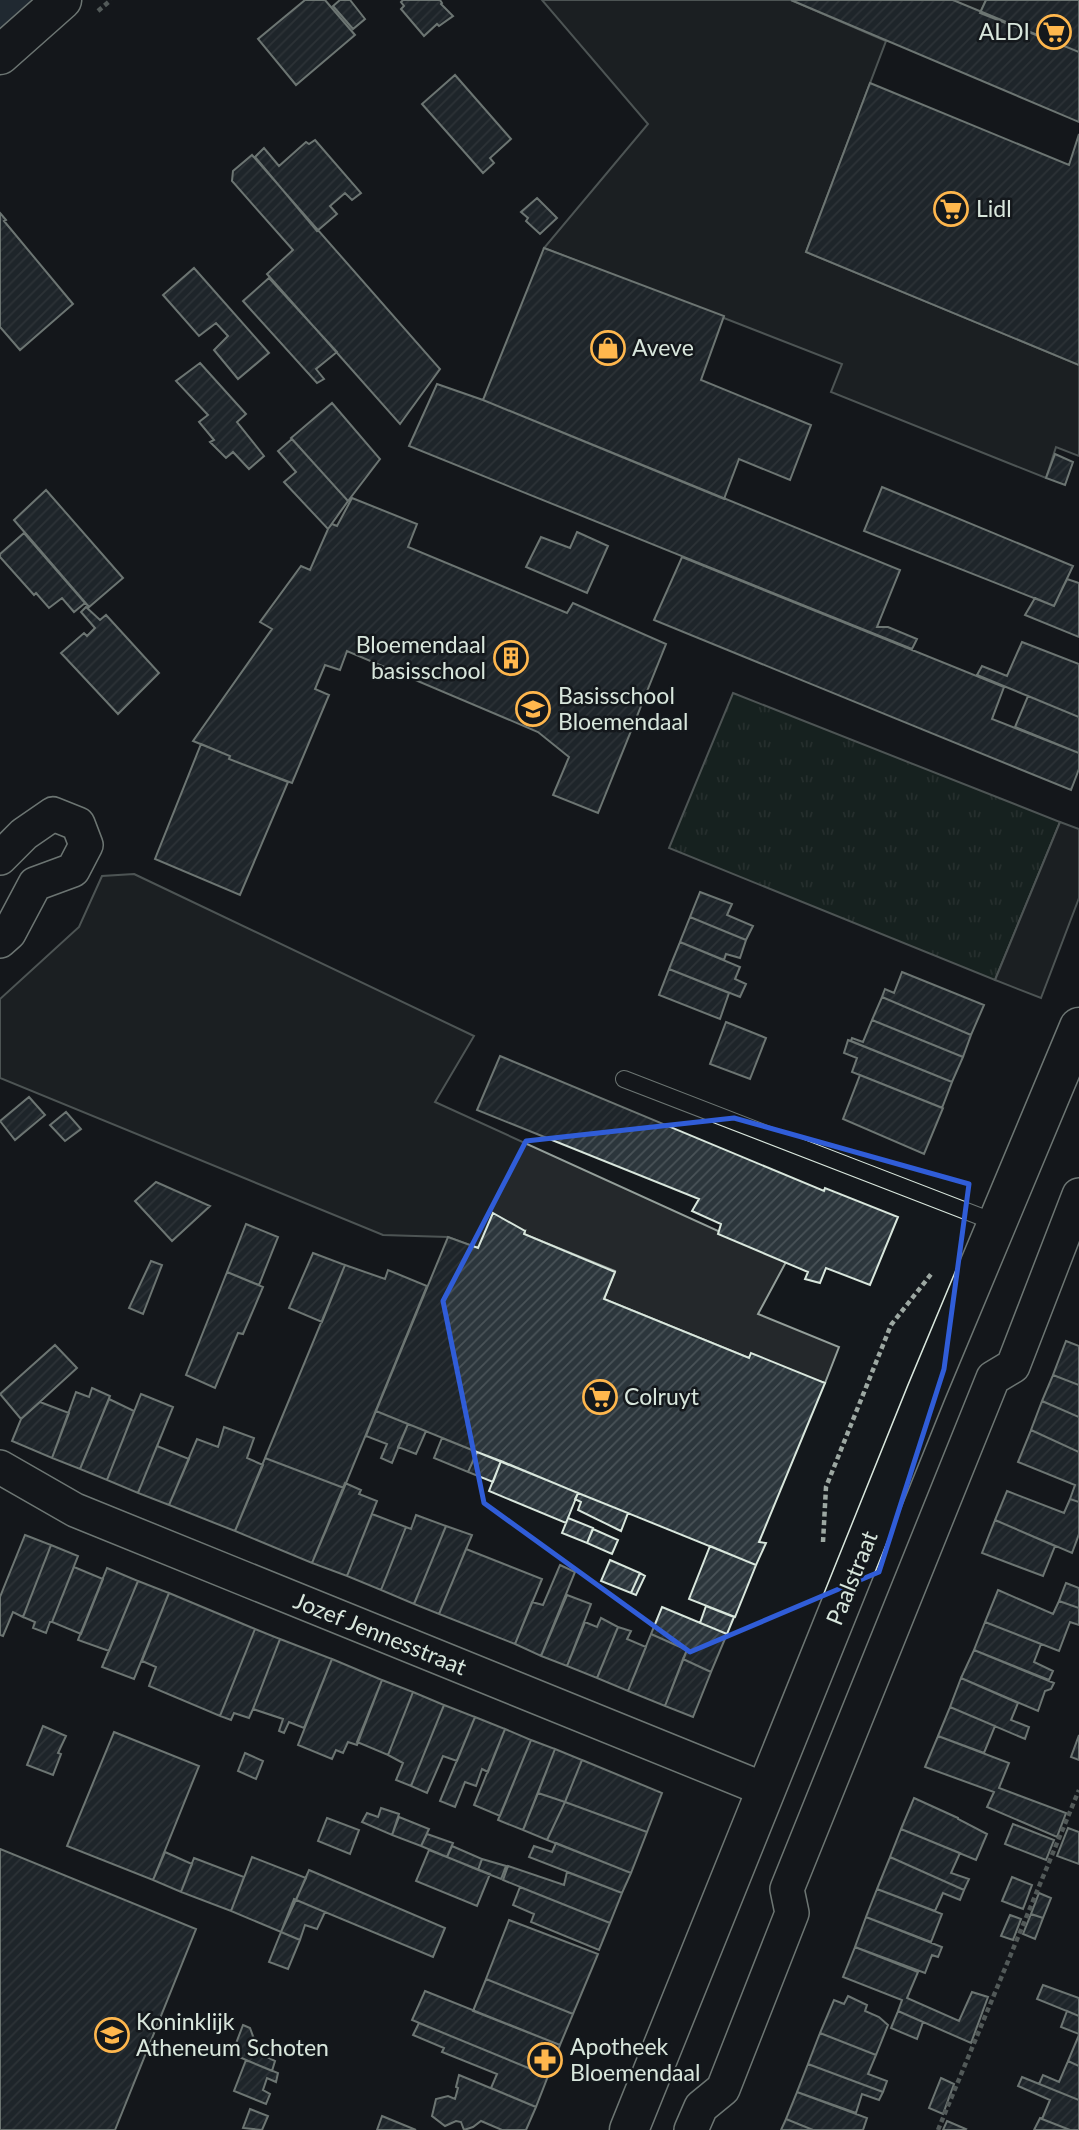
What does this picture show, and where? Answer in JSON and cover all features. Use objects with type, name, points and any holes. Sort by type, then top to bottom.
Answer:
[{"type":"street","points":[[0,55],[62,0]]},
{"type":"street","points":[[0,859],[24,834],[53,814],[78,824],[86,845],[73,870],[35,884],[9,933],[0,941]]},
{"type":"street","points":[[0,868],[35,884]]},
{"type":"street","name":"Paalstraat","points":[[629,2130],[1079,1027]]},
{"type":"street","points":[[691,2130],[701,2107],[723,2089],[792,1913],[787,1889],[993,1378],[1013,1366],[1079,1195]]},
{"type":"street","name":"Jozef Jennesstraat","points":[[0,1467],[75,1510],[766,1790]]},
{"type":"lane","points":[[624,1079],[997,1223]]},
{"type":"path","points":[[938,2130],[1079,1790]]},
{"type":"highlighted area","points":[[734,1118],[969,1184],[944,1369],[879,1572],[690,1652],[484,1503],[443,1301],[526,1141]]},
{"type":"green space","points":[[733,693],[1060,822],[995,980],[669,848]]},
{"type":"shaded area","points":[[542,0],[791,0],[886,41],[806,252],[1079,365],[1079,456],[1056,447],[1046,478],[831,392],[842,364],[544,248],[648,124]]},
{"type":"shaded area","points":[[953,0],[986,0],[980,13]]},
{"type":"shaded area","points":[[1060,822],[1079,829],[1079,898],[1041,998],[995,980]]},
{"type":"shaded area","points":[[134,874],[474,1036],[435,1102],[786,1262],[758,1314],[839,1347],[825,1383],[749,1358],[604,1299],[615,1271],[524,1234],[525,1231],[478,1248],[448,1237],[383,1235],[0,1078],[0,999],[79,927],[102,876]]},
{"type":"building","points":[[305,0],[325,0],[355,35],[296,85],[258,39]]},
{"type":"building","points":[[340,0],[350,0],[365,19],[353,29],[333,6]]},
{"type":"building","points":[[440,0],[453,16],[439,26],[437,24],[424,36],[401,9],[404,6],[401,2]]},
{"type":"building","points":[[791,0],[953,0],[1079,52],[1079,122]]},
{"type":"building","name":"ALDI","points":[[986,0],[1079,0],[1079,52],[980,13]]},
{"type":"building","points":[[455,75],[511,139],[490,158],[494,163],[483,173],[422,104]]},
{"type":"building","name":"Lidl","points":[[870,83],[1069,165],[1079,134],[1079,365],[806,252]]},
{"type":"building","points":[[315,140],[361,193],[352,200],[345,193],[330,206],[337,214],[317,231],[255,157],[264,148],[279,166],[306,142],[309,144]]},
{"type":"building","points":[[252,155],[440,369],[400,424],[267,274],[293,250],[232,181],[233,171]]},
{"type":"building","points":[[537,198],[557,218],[540,234],[521,212]]},
{"type":"building","points":[[0,213],[73,304],[20,350],[0,327]]},
{"type":"building","name":"Aveve","points":[[544,248],[724,316],[701,380],[811,425],[790,480],[739,459],[724,499],[483,400]]},
{"type":"building","points":[[194,268],[269,353],[238,379],[214,350],[228,336],[216,323],[199,336],[163,295]]},
{"type":"building","points":[[269,278],[337,352],[316,369],[324,379],[317,383],[243,301]]},
{"type":"building","points":[[200,363],[246,414],[237,422],[264,456],[249,469],[233,452],[226,458],[210,442],[214,440],[199,422],[208,415],[176,381]]},
{"type":"building","points":[[437,384],[483,400],[900,570],[877,627],[888,627],[917,639],[912,649],[409,446]]},
{"type":"building","points":[[332,403],[380,459],[348,501],[291,438]]},
{"type":"building","points":[[292,439],[348,501],[328,529],[284,482],[296,472],[278,451]]},
{"type":"building","points":[[1055,454],[1073,462],[1065,485],[1046,478]]},
{"type":"building","points":[[882,487],[1073,566],[1054,606],[864,531]]},
{"type":"building","points":[[46,490],[123,578],[89,607],[14,520]]},
{"type":"building","name":"Bloemendaal basisschool","points":[[352,498],[417,524],[408,547],[567,613],[573,603],[666,644],[598,813],[553,795],[569,757],[538,732],[347,651],[340,670],[325,665],[315,689],[329,695],[292,783],[229,759],[230,756],[193,741],[272,629],[260,622],[301,566],[310,570],[328,529],[332,524],[337,526]]},
{"type":"building","points":[[577,532],[608,546],[587,593],[526,567],[541,537],[570,548]]},
{"type":"building","points":[[24,533],[85,603],[74,612],[62,598],[49,608],[0,557],[0,554]]},
{"type":"building","points":[[682,557],[1004,687],[992,719],[1079,753],[1079,769],[1071,790],[654,620]]},
{"type":"building","points":[[1067,579],[1079,583],[1079,637],[1025,615],[1035,598],[1054,606]]},
{"type":"building","points":[[86,607],[100,620],[106,615],[159,673],[118,714],[61,653],[84,633],[87,636],[95,628],[81,612]]},
{"type":"building","points":[[1022,642],[1079,664],[1079,717],[977,675],[982,666],[1007,676]]},
{"type":"building","points":[[1028,696],[1079,717],[1079,753],[1015,727]]},
{"type":"building","points":[[201,744],[230,756],[229,759],[288,782],[240,895],[155,859]]},
{"type":"building","points":[[700,892],[732,904],[727,915],[753,926],[746,940],[690,917]]},
{"type":"building","points":[[690,917],[746,940],[740,958],[726,954],[724,960],[680,942]]},
{"type":"building","points":[[680,942],[740,967],[735,979],[746,984],[740,997],[669,969]]},
{"type":"building","points":[[669,969],[729,993],[720,1019],[659,995]]},
{"type":"building","points":[[902,972],[984,1005],[971,1035],[882,997],[885,989],[894,993]]},
{"type":"building","points":[[882,997],[971,1035],[963,1057],[872,1020]]},
{"type":"building","points":[[872,1020],[963,1057],[952,1082],[851,1041],[852,1038],[863,1042]]},
{"type":"building","points":[[726,1022],[766,1038],[750,1079],[710,1064]]},
{"type":"building","points":[[848,1040],[952,1082],[942,1108],[852,1072],[857,1058],[844,1053]]},
{"type":"building","points":[[500,1056],[824,1191],[825,1188],[898,1217],[870,1285],[826,1268],[820,1283],[805,1279],[808,1272],[718,1234],[721,1224],[692,1211],[699,1199],[477,1110]]},
{"type":"building","points":[[860,1075],[943,1108],[924,1154],[843,1119]]},
{"type":"building","points":[[29,1097],[45,1115],[15,1140],[0,1121]]},
{"type":"building","points":[[66,1112],[81,1129],[65,1141],[50,1125]]},
{"type":"building","points":[[156,1182],[210,1206],[172,1241],[135,1201]]},
{"type":"building","name":"Colruyt","points":[[493,1213],[525,1231],[524,1234],[615,1272],[604,1299],[749,1358],[751,1353],[825,1383],[759,1542],[766,1543],[756,1565],[376,1411],[448,1237],[478,1248]]},
{"type":"building","points":[[246,1224],[278,1237],[259,1285],[227,1272]]},
{"type":"building","points":[[313,1253],[345,1265],[322,1322],[289,1308]]},
{"type":"building","points":[[151,1261],[162,1265],[143,1314],[129,1308]]},
{"type":"building","points":[[345,1265],[385,1279],[388,1270],[427,1286],[344,1488],[265,1458]]},
{"type":"building","points":[[227,1272],[263,1287],[243,1334],[238,1333],[215,1388],[186,1375]]},
{"type":"building","points":[[1066,1341],[1079,1346],[1079,1385],[1053,1375]]},
{"type":"building","points":[[55,1345],[77,1368],[21,1419],[0,1394]]},
{"type":"building","points":[[1053,1375],[1079,1385],[1079,1417],[1042,1401]]},
{"type":"building","points":[[92,1388],[110,1396],[80,1469],[52,1458],[76,1392],[89,1397]]},
{"type":"building","points":[[141,1394],[173,1407],[138,1493],[107,1480]]},
{"type":"building","points":[[109,1399],[134,1411],[107,1480],[80,1469]]},
{"type":"building","points":[[1042,1401],[1079,1417],[1079,1452],[1031,1430]]},
{"type":"building","points":[[40,1402],[69,1413],[52,1458],[12,1441],[21,1419]]},
{"type":"building","points":[[376,1411],[408,1424],[392,1463],[381,1458],[387,1444],[366,1436]]},
{"type":"building","points":[[408,1424],[426,1431],[416,1454],[398,1447]]},
{"type":"building","points":[[224,1427],[254,1438],[247,1458],[263,1465],[235,1531],[169,1505],[197,1439],[218,1447]]},
{"type":"building","points":[[1031,1430],[1079,1452],[1079,1502],[1070,1499],[1075,1485],[1018,1462]]},
{"type":"building","points":[[442,1438],[477,1452],[468,1472],[434,1458]]},
{"type":"building","points":[[157,1446],[189,1459],[169,1505],[138,1493]]},
{"type":"building","points":[[477,1452],[501,1461],[493,1482],[468,1472]]},
{"type":"building","points":[[265,1458],[344,1488],[312,1563],[235,1531]]},
{"type":"building","points":[[501,1461],[578,1493],[566,1523],[489,1491]]},
{"type":"building","points":[[345,1483],[361,1490],[359,1494],[377,1501],[347,1576],[312,1563]]},
{"type":"building","points":[[1007,1491],[1064,1513],[1070,1499],[1079,1502],[1079,1534],[1072,1553],[995,1520]]},
{"type":"building","points":[[578,1493],[628,1513],[621,1531],[578,1510],[581,1502],[575,1499]]},
{"type":"building","points":[[372,1514],[406,1527],[381,1590],[347,1576]]},
{"type":"building","points":[[416,1515],[446,1526],[414,1604],[381,1590],[406,1527],[411,1529]]},
{"type":"building","points":[[568,1518],[593,1528],[587,1543],[562,1533]]},
{"type":"building","points":[[995,1520],[1055,1546],[1043,1576],[982,1553]]},
{"type":"building","points":[[446,1526],[472,1535],[439,1614],[414,1604]]},
{"type":"building","points":[[593,1529],[618,1540],[612,1554],[587,1543]]},
{"type":"building","points":[[25,1535],[51,1545],[23,1617],[13,1612],[3,1636],[0,1635],[0,1597]]},
{"type":"building","points":[[51,1545],[78,1556],[46,1633],[33,1628],[35,1622],[23,1617]]},
{"type":"building","points":[[710,1546],[756,1565],[735,1617],[689,1599]]},
{"type":"building","points":[[466,1549],[542,1579],[515,1644],[439,1614]]},
{"type":"building","points":[[610,1560],[640,1573],[631,1593],[601,1581]]},
{"type":"building","points":[[560,1565],[575,1572],[541,1656],[515,1644],[532,1602],[543,1605]]},
{"type":"building","points":[[74,1567],[103,1579],[81,1634],[52,1622]]},
{"type":"building","points":[[107,1568],[138,1581],[109,1651],[78,1640]]},
{"type":"building","points":[[640,1573],[645,1576],[636,1595],[631,1593]]},
{"type":"building","points":[[138,1581],[169,1593],[134,1679],[102,1667]]},
{"type":"building","points":[[1066,1583],[1079,1588],[1079,1608],[1059,1601]]},
{"type":"building","points":[[998,1590],[1053,1614],[1059,1601],[1079,1608],[1079,1625],[1070,1622],[1059,1651],[985,1622]]},
{"type":"building","points":[[169,1593],[255,1629],[220,1716],[149,1686],[156,1667],[142,1661]]},
{"type":"building","points":[[567,1595],[591,1604],[567,1666],[541,1656]]},
{"type":"building","points":[[706,1606],[734,1617],[727,1634],[700,1623]]},
{"type":"building","points":[[662,1607],[727,1634],[711,1672],[683,1659],[687,1650],[651,1634]]},
{"type":"building","points":[[601,1618],[618,1627],[597,1678],[567,1666],[585,1622],[597,1627]]},
{"type":"building","points":[[985,1622],[1041,1644],[1034,1662],[1053,1671],[1049,1680],[974,1650]]},
{"type":"building","points":[[618,1627],[631,1631],[627,1639],[646,1647],[628,1691],[597,1678]]},
{"type":"building","points":[[255,1629],[280,1639],[249,1718],[234,1713],[231,1720],[220,1716]]},
{"type":"building","points":[[651,1634],[687,1650],[665,1706],[628,1691]]},
{"type":"building","points":[[280,1639],[332,1659],[304,1728],[289,1722],[284,1733],[279,1731],[283,1719],[253,1709]]},
{"type":"building","points":[[974,1650],[1054,1683],[1051,1689],[1045,1691],[1038,1711],[961,1678]]},
{"type":"building","points":[[332,1659],[382,1680],[357,1745],[348,1742],[343,1753],[336,1750],[332,1759],[298,1745]]},
{"type":"building","points":[[683,1659],[711,1672],[693,1717],[665,1706]]},
{"type":"building","points":[[961,1678],[1018,1703],[1011,1720],[1029,1727],[1025,1739],[950,1707]]},
{"type":"building","points":[[382,1680],[413,1692],[388,1755],[357,1742]]},
{"type":"building","points":[[413,1692],[444,1705],[411,1786],[396,1780],[403,1763],[388,1755]]},
{"type":"building","points":[[444,1705],[475,1717],[457,1761],[443,1756],[427,1793],[411,1786]]},
{"type":"building","points":[[950,1707],[995,1726],[984,1753],[938,1736]]},
{"type":"building","points":[[475,1717],[505,1729],[488,1772],[482,1769],[476,1786],[465,1782],[455,1807],[440,1801]]},
{"type":"building","points":[[43,1726],[66,1736],[58,1753],[61,1754],[53,1775],[27,1765]]},
{"type":"building","points":[[505,1729],[531,1740],[500,1816],[474,1805]]},
{"type":"building","points":[[114,1732],[199,1766],[153,1880],[67,1846]]},
{"type":"building","points":[[1079,1735],[1079,1760],[1071,1757]]},
{"type":"building","points":[[938,1736],[1009,1763],[999,1788],[1066,1813],[1057,1837],[987,1807],[994,1792],[925,1767]]},
{"type":"building","points":[[531,1740],[555,1749],[523,1830],[498,1820]]},
{"type":"building","points":[[555,1749],[582,1760],[565,1802],[538,1793]]},
{"type":"building","points":[[245,1753],[263,1761],[256,1779],[238,1771]]},
{"type":"building","points":[[582,1760],[662,1793],[647,1832],[565,1802]]},
{"type":"building","points":[[538,1793],[565,1802],[547,1840],[523,1830]]},
{"type":"building","points":[[914,1798],[987,1834],[976,1860],[901,1829]]},
{"type":"building","points":[[565,1802],[647,1832],[631,1873],[547,1840]]},
{"type":"building","points":[[381,1808],[399,1814],[392,1835],[362,1822],[367,1813],[378,1817]]},
{"type":"building","points":[[399,1817],[429,1829],[421,1846],[392,1835]]},
{"type":"building","points":[[327,1818],[359,1830],[350,1854],[318,1841]]},
{"type":"building","points":[[1013,1824],[1054,1840],[1046,1860],[1005,1844]]},
{"type":"building","points":[[1068,1828],[1079,1832],[1079,1864],[1057,1856]]},
{"type":"building","points":[[901,1829],[960,1853],[951,1873],[969,1879],[964,1890],[890,1857]]},
{"type":"building","points":[[427,1834],[453,1843],[447,1857],[421,1846]]},
{"type":"building","points":[[556,1843],[631,1873],[622,1893],[529,1857],[534,1846],[552,1852]]},
{"type":"building","points":[[452,1846],[482,1859],[478,1870],[447,1857]]},
{"type":"building","name":"Koninklijk Atheneum Schoten","points":[[0,1849],[196,1929],[115,2130],[0,2130]]},
{"type":"building","points":[[429,1850],[490,1874],[477,1906],[416,1881]]},
{"type":"building","points":[[165,1852],[192,1864],[181,1892],[153,1880]]},
{"type":"building","points":[[252,1857],[306,1878],[281,1932],[231,1911]]},
{"type":"building","points":[[890,1857],[964,1890],[960,1900],[943,1893],[935,1911],[877,1889]]},
{"type":"building","points":[[194,1858],[244,1877],[231,1911],[181,1892]]},
{"type":"building","points":[[482,1859],[506,1866],[501,1879],[478,1870]]},
{"type":"building","points":[[508,1866],[564,1885],[567,1872],[622,1893],[610,1923],[503,1880]]},
{"type":"building","points":[[309,1870],[445,1928],[433,1957],[296,1900]]},
{"type":"building","points":[[1012,1877],[1032,1885],[1023,1909],[1002,1901]]},
{"type":"building","points":[[520,1887],[610,1923],[599,1950],[531,1922],[534,1914],[513,1905]]},
{"type":"building","points":[[877,1889],[942,1914],[931,1942],[866,1917]]},
{"type":"building","points":[[1039,1893],[1051,1898],[1043,1918],[1031,1914]]},
{"type":"building","points":[[294,1899],[325,1912],[317,1929],[305,1925],[300,1940],[281,1932]]},
{"type":"building","points":[[1031,1914],[1043,1918],[1035,1939],[1023,1934]]},
{"type":"building","points":[[1010,1915],[1021,1919],[1013,1940],[1001,1936]]},
{"type":"building","points":[[866,1917],[942,1947],[938,1957],[932,1955],[925,1973],[855,1947]]},
{"type":"building","points":[[509,1920],[598,1954],[573,2014],[486,1979]]},
{"type":"building","points":[[281,1932],[300,1940],[288,1969],[269,1962]]},
{"type":"building","points":[[855,1947],[918,1972],[907,1998],[959,2021],[972,1992],[988,1997],[971,2043],[898,2011],[902,2000],[843,1977]]},
{"type":"building","points":[[486,1979],[573,2014],[560,2045],[473,2011]]},
{"type":"building","points":[[1043,1985],[1079,1998],[1079,2016],[1037,1999]]},
{"type":"building","points":[[425,1991],[560,2045],[548,2076],[412,2020]]},
{"type":"building","points":[[848,1996],[867,2005],[865,2011],[879,2017],[888,2025],[876,2055],[820,2033],[834,2000],[844,2004]]},
{"type":"building","points":[[898,2011],[923,2022],[917,2039],[891,2028]]},
{"type":"building","points":[[1067,2011],[1079,2016],[1079,2034],[1061,2027]]},
{"type":"building","points":[[419,2023],[548,2076],[536,2107],[491,2088],[497,2074],[442,2052],[444,2048],[413,2035]]},
{"type":"building","points":[[243,2025],[250,2028],[258,2050],[275,2061],[272,2071],[232,2054]]},
{"type":"building","points":[[820,2033],[876,2055],[868,2074],[887,2081],[883,2092],[808,2064]]},
{"type":"building","points":[[1079,2035],[1079,2066],[1068,2061]]},
{"type":"building","points":[[246,2060],[278,2073],[276,2082],[267,2078],[263,2090],[270,2094],[266,2104],[234,2091]]},
{"type":"building","points":[[1068,2061],[1079,2066],[1079,2100],[1039,2084],[1043,2075],[1059,2082]]},
{"type":"building","points":[[808,2064],[883,2092],[879,2100],[862,2094],[856,2113],[797,2092]]},
{"type":"building","points":[[459,2075],[536,2107],[526,2130],[502,2130],[481,2121],[464,2130],[461,2122],[456,2121],[445,2126],[432,2116],[436,2099],[448,2096],[455,2099]]},
{"type":"building","points":[[1022,2077],[1079,2100],[1079,2130],[1070,2130],[1042,2119],[1050,2100],[1018,2086]]},
{"type":"building","points":[[941,2078],[954,2084],[943,2114],[929,2108]]},
{"type":"building","points":[[797,2092],[867,2118],[863,2130],[813,2130],[786,2119]]},
{"type":"building","points":[[250,2109],[268,2116],[262,2130],[243,2128]]},
{"type":"building","points":[[382,2116],[416,2130],[377,2130]]},
{"type":"building","points":[[1040,2118],[1042,2119],[1070,2130],[1034,2130]]},
{"type":"building","points":[[786,2119],[813,2130],[781,2130]]},
{"type":"building","points":[[947,2121],[966,2129],[943,2130]]},
{"type":"waterway","points":[[0,5],[6,0]]},
{"type":"place","name":"ALDI","points":[[1054,32]]},
{"type":"place","name":"Lidl","points":[[951,209]]},
{"type":"place","name":"Aveve","points":[[608,348]]},
{"type":"place","name":"Bloemendaal basisschool","points":[[511,658]]},
{"type":"place","name":"Basisschool Bloemendaal","points":[[533,709]]},
{"type":"place","name":"Colruyt","points":[[600,1397]]},
{"type":"place","name":"Koninklijk Atheneum Schoten","points":[[112,2035]]},
{"type":"place","name":"Apotheek Bloemendaal","points":[[545,2060]]}]
